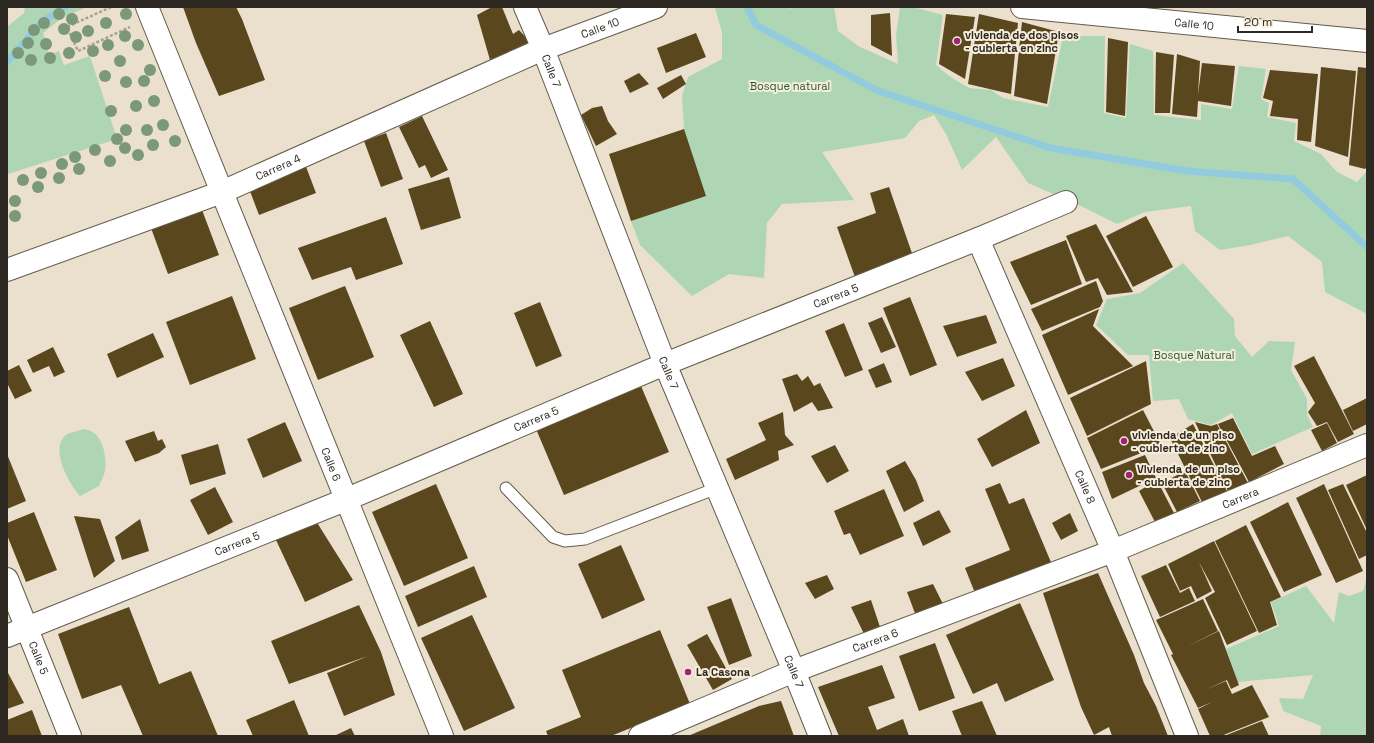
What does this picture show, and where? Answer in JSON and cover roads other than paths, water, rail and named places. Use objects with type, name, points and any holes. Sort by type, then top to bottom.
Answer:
[{"type":"street","name":"Calle 6","points":[[147,7],[345,500],[442,736]]},
{"type":"street","name":"Calle 7","points":[[525,7],[543,48],[665,364],[820,736]]},
{"type":"street","name":"Calle 10","points":[[543,48],[656,7]]},
{"type":"street","name":"Calle 10","points":[[1022,7],[1367,41]]},
{"type":"street","name":"Carrera 4","points":[[7,270],[222,192],[543,48]]},
{"type":"street","name":"Carrera 5","points":[[7,636],[345,500],[665,364],[978,239],[1066,202]]},
{"type":"street","name":"Calle 8","points":[[978,239],[1114,551],[1187,736]]},
{"type":"street","name":"Carrera","points":[[1114,551],[1367,445]]},
{"type":"street","name":"Carrera 6","points":[[640,736],[794,671],[1114,551]]},
{"type":"street","name":"Calle 5","points":[[7,579],[70,736]]},
{"type":"lane","points":[[506,488],[553,537],[565,540],[585,539],[717,488]]},
{"type":"waterway","points":[[7,62],[42,22],[65,7]]},
{"type":"waterway","points":[[747,7],[756,25],[876,90],[1051,148],[1187,171],[1293,179],[1367,247]]},
{"type":"place","name":"vivienda de dos pisos - cubierta en zinc","points":[[957,41]]},
{"type":"place","name":"vivienda de un piso - cubierta de zinc","points":[[1124,441]]},
{"type":"place","name":"Vivienda de un piso - cubierta de zinc","points":[[1129,475]]},
{"type":"place","name":"La Casona","points":[[688,672]]},
{"type":"park label","name":"Bosque natural","points":[[790,86]]},
{"type":"park label","name":"Bosque Natural","points":[[1194,355]]}]
